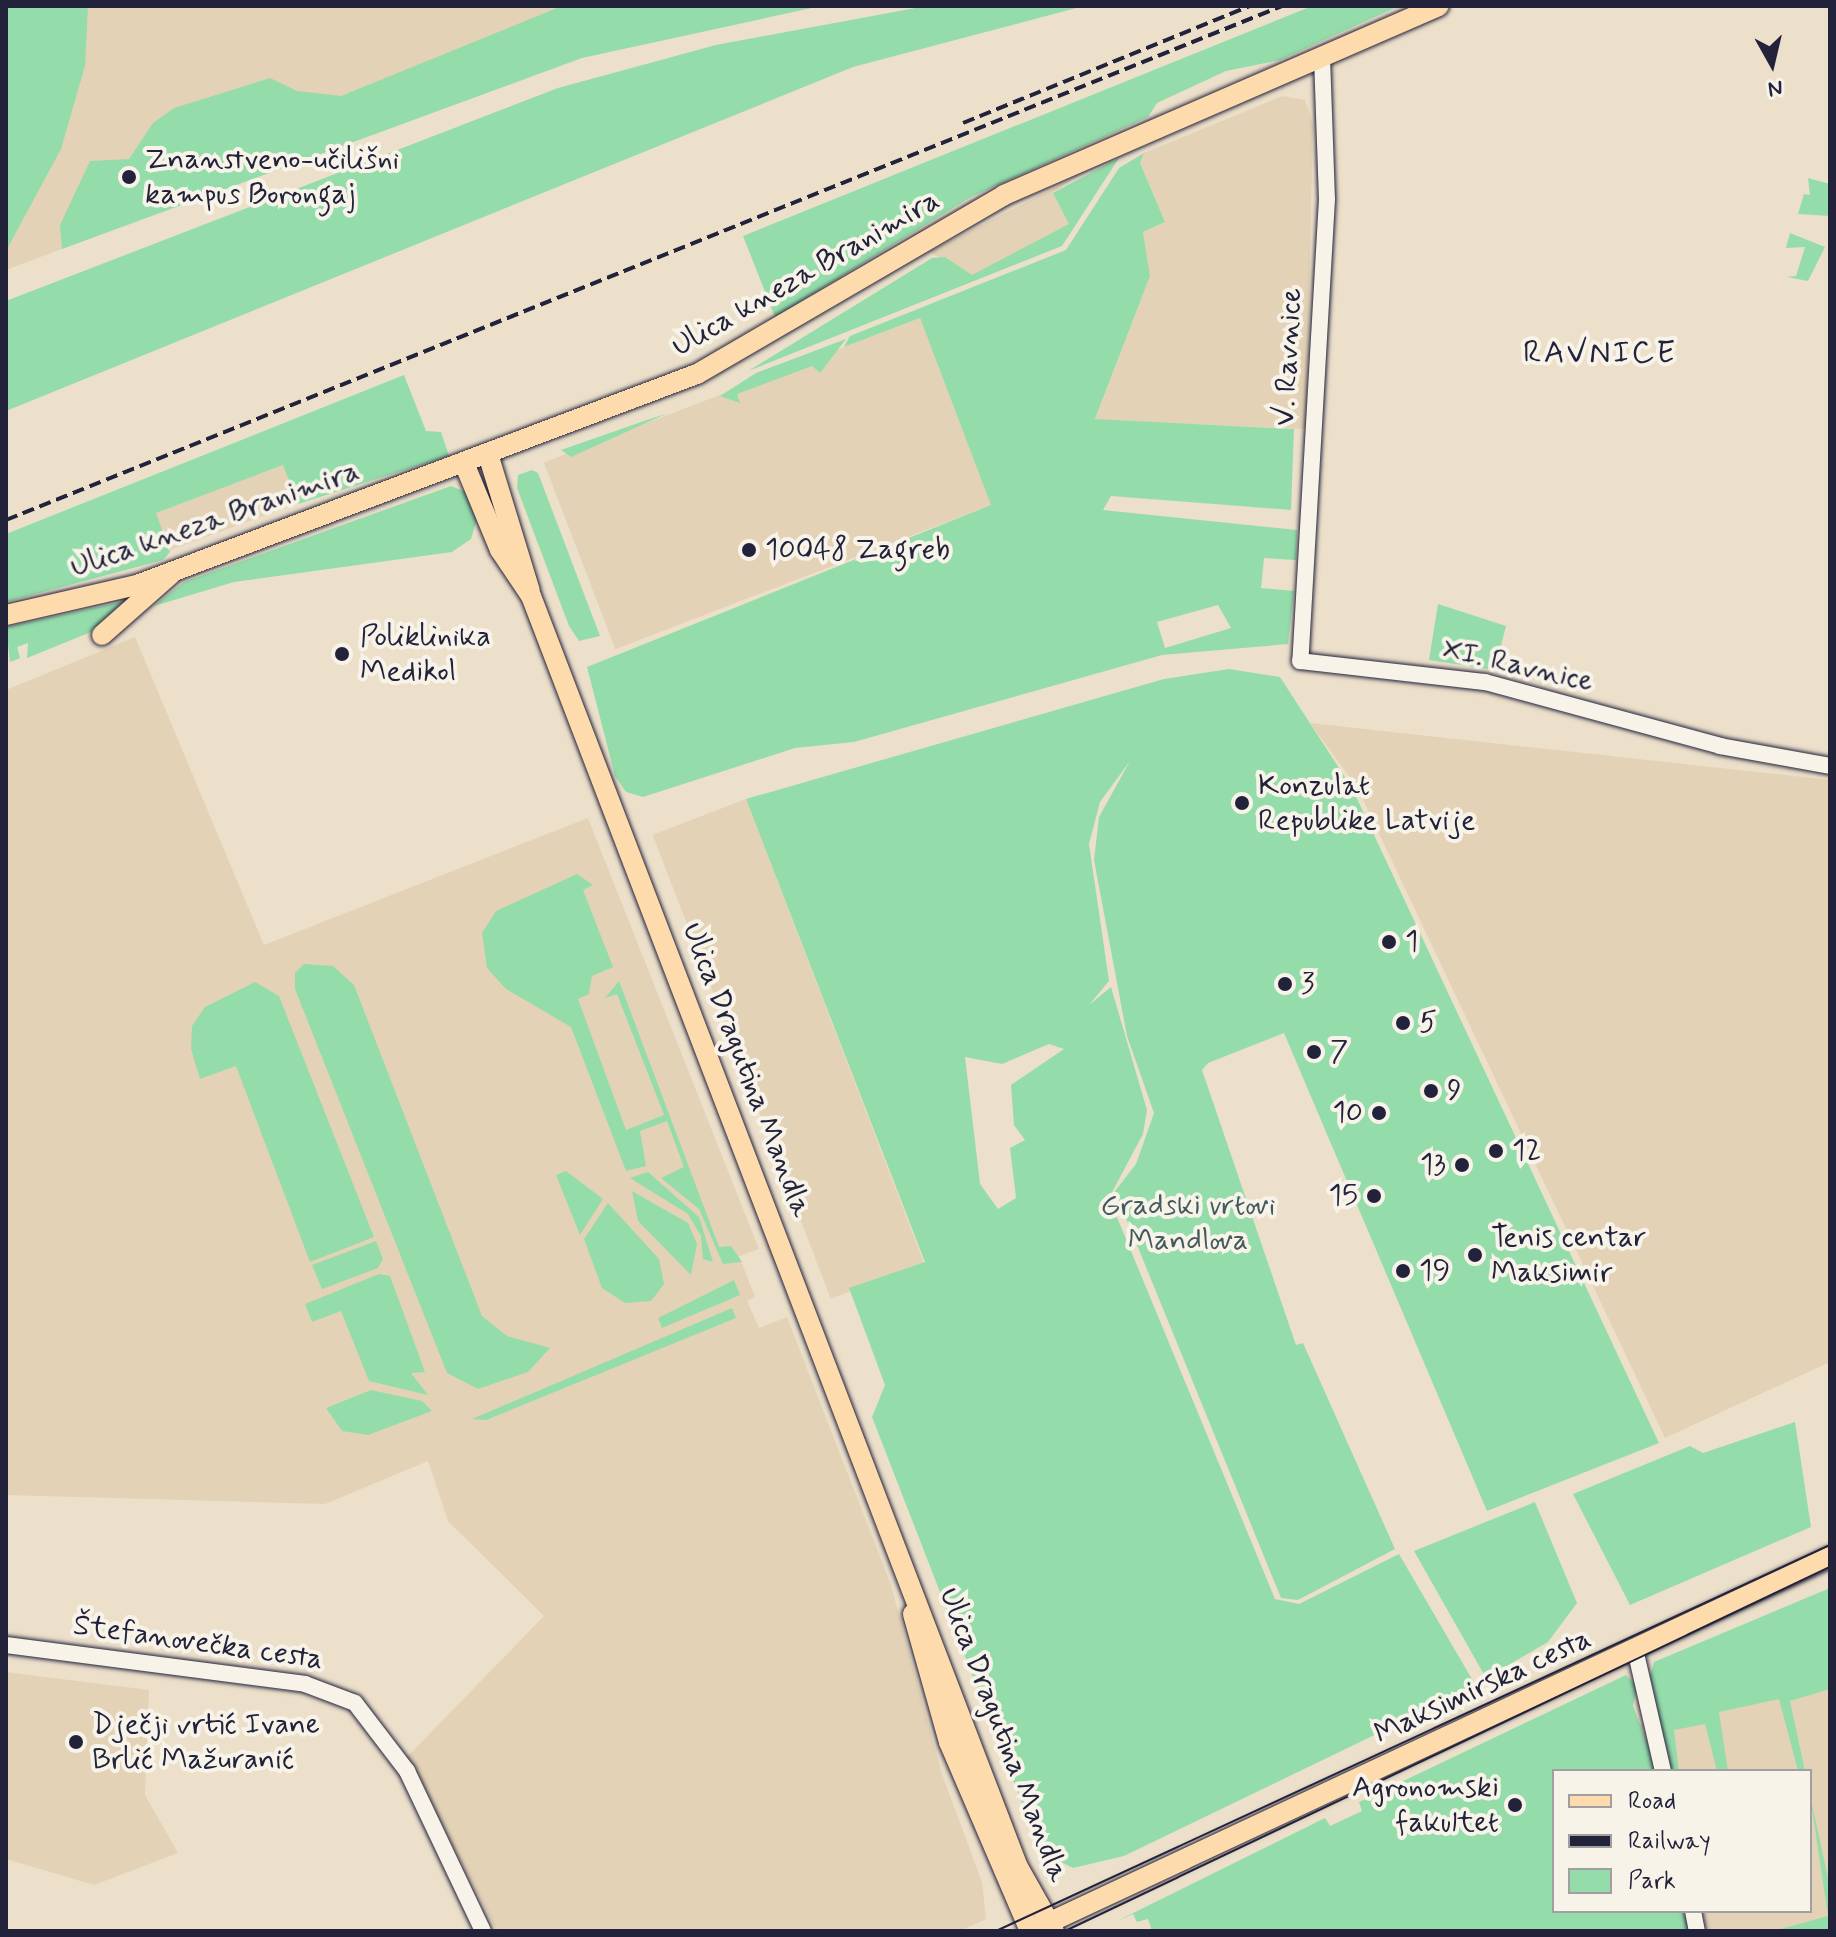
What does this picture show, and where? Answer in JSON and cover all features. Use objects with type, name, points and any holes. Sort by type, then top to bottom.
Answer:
[{"type":"main road","name":"Ulica kneza Branimira","points":[[6,615],[174,571],[713,367],[1004,195],[1439,6]]},
{"type":"main road","name":"Ulica Dragutina Mandla","points":[[488,454],[524,552],[531,596]]},
{"type":"main road","name":"Ulica Dragutina Mandla","points":[[464,463],[496,542],[531,596],[1041,1929]]},
{"type":"main road","points":[[102,635],[174,571]]},
{"type":"main road","name":"Maksimirska cesta","points":[[1041,1929],[1830,1557]]},
{"type":"street","name":"V. Ravnice","points":[[1300,661],[1327,199],[1322,57]]},
{"type":"street","name":"XI. Ravnice","points":[[1300,661],[1485,682],[1720,746],[1830,766]]},
{"type":"street","name":"Štefanovečka cesta","points":[[6,1645],[305,1684],[355,1703],[407,1771],[483,1931]]},
{"type":"street","points":[[1635,1649],[1663,1769]]},
{"type":"shaded area","name":"Znanstveno-učilišni kampus Borongaj","points":[[6,6],[705,6],[6,270]]},
{"type":"shaded area","points":[[1282,96],[1305,100],[1313,124],[1306,429],[1095,420],[1150,276],[1143,232],[1165,222],[1140,163],[1144,153]]},
{"type":"shaded area","points":[[1074,178],[1053,193],[1070,224],[972,276],[929,252]]},
{"type":"shaded area","points":[[920,318],[992,505],[615,649],[544,462]]},
{"type":"shaded area","points":[[284,465],[298,504],[168,551],[154,512]]},
{"type":"shaded area","points":[[135,637],[264,945],[588,818],[759,1249],[739,1256],[755,1297],[747,1301],[759,1328],[787,1317],[891,1585],[942,1774],[982,1882],[986,1919],[960,1931],[497,1931],[407,1757],[544,1616],[448,1521],[428,1461],[325,1504],[6,1495],[6,690]]},
{"type":"shaded area","points":[[1310,723],[1830,780],[1830,1362],[1665,1438],[1357,787]]},
{"type":"shaded area","points":[[746,799],[924,1263],[831,1299],[653,835]]},
{"type":"shaded area","name":"Dječji vrtić Ivane Brlić Mažuranić","points":[[6,1672],[149,1690],[145,1795],[178,1853],[94,1885],[6,1859]]},
{"type":"shaded area","name":"Agronomski fakultet","points":[[1830,1679],[1830,1931],[1197,1931],[1661,1715]]},
{"type":"green space","points":[[6,6],[88,6],[85,66],[61,149],[6,251]]},
{"type":"green space","points":[[562,6],[821,6],[582,58],[62,249],[60,225],[90,161],[129,159],[153,123],[174,108],[270,78],[297,91],[341,96]]},
{"type":"green space","points":[[926,6],[1084,6],[853,67],[6,411],[6,301],[558,88],[716,45]]},
{"type":"green space","points":[[1312,6],[1399,6],[1280,60],[1226,71],[1157,103],[1148,117],[971,197],[775,317],[743,236]]},
{"type":"green space","points":[[1144,153],[1140,163],[1165,222],[1143,232],[1150,276],[1095,419],[1294,429],[1291,510],[1111,496],[1103,510],[1297,530],[1296,560],[1264,558],[1261,588],[1294,591],[1288,644],[1162,655],[854,742],[795,748],[643,797],[626,792],[615,776],[587,667],[991,505],[920,318],[844,347],[850,336],[1066,250],[1119,168]],"holes":[[[1218,605],[1231,628],[1165,648],[1157,622]]]},
{"type":"green space","points":[[1119,158],[1062,246],[748,371],[932,258],[945,257],[972,275],[1069,224],[1053,193]]},
{"type":"green space","points":[[1808,178],[1830,184],[1830,216],[1798,214],[1804,194],[1810,195]]},
{"type":"green space","points":[[1790,233],[1825,247],[1808,281],[1787,277],[1796,276],[1805,247],[1786,248]]},
{"type":"green space","points":[[846,339],[820,373],[812,366],[737,394],[740,403],[720,396],[756,373]]},
{"type":"green space","points":[[404,375],[426,431],[441,432],[449,456],[298,504],[283,465],[156,513],[170,552],[163,560],[6,602],[6,534]]},
{"type":"green space","points":[[668,413],[571,457],[561,450],[644,421]]},
{"type":"green space","points":[[532,470],[538,473],[600,636],[579,641],[569,626],[517,488],[518,475]]},
{"type":"green space","points":[[451,486],[468,493],[479,512],[471,539],[452,552],[234,582],[154,606],[184,582]]},
{"type":"green space","points":[[130,600],[96,630],[27,658],[28,643],[17,647],[20,658],[10,662],[6,627]]},
{"type":"green space","points":[[1438,604],[1506,626],[1495,670],[1429,660]]},
{"type":"green space","name":"Gradski vrtovi Mandlova","points":[[1229,669],[1280,677],[1352,788],[1659,1443],[1487,1511],[1284,1033],[1208,1063],[1202,1070],[1296,1345],[1303,1343],[1395,1549],[1298,1600],[1281,1598],[1115,1191],[1136,1164],[1154,1113],[1127,1036],[1094,860],[1099,817],[1130,761],[1100,802],[1089,844],[1109,981],[1089,1005],[1111,987],[1147,1110],[1143,1134],[1109,1198],[1275,1599],[1299,1604],[1399,1554],[1476,1686],[1124,1856],[1073,1868],[1047,1855],[1027,1816],[872,1417],[885,1385],[849,1288],[925,1262],[746,799],[1164,679]],"holes":[[[1049,1044],[1064,1049],[1011,1085],[1014,1125],[1025,1140],[1010,1148],[1016,1198],[998,1209],[980,1184],[965,1057],[1002,1064]]]},
{"type":"green space","points":[[577,874],[593,885],[583,890],[613,967],[592,976],[589,994],[578,999],[626,1130],[664,1115],[617,994],[605,998],[619,981],[719,1247],[731,1246],[742,1262],[723,1264],[699,1209],[661,1178],[684,1167],[667,1121],[640,1131],[646,1166],[626,1171],[571,1027],[506,989],[487,968],[482,933],[496,911]]},
{"type":"green space","points":[[304,964],[333,966],[354,985],[482,1316],[507,1336],[550,1348],[528,1372],[478,1389],[447,1373],[295,989],[295,973]]},
{"type":"green space","points":[[255,982],[279,996],[374,1237],[310,1262],[236,1066],[200,1079],[191,1049],[192,1026],[205,1007]]},
{"type":"green space","points":[[566,1171],[603,1199],[580,1235],[556,1175]]},
{"type":"green space","points":[[648,1172],[699,1217],[713,1262],[703,1259],[701,1236],[688,1214],[630,1178]]},
{"type":"green space","points":[[632,1191],[688,1223],[697,1244],[691,1275],[638,1221]]},
{"type":"green space","points":[[608,1203],[659,1259],[664,1284],[651,1301],[625,1303],[602,1288],[584,1239]]},
{"type":"green space","points":[[376,1241],[383,1259],[378,1268],[322,1289],[312,1265]]},
{"type":"green space","points":[[379,1274],[390,1276],[425,1372],[411,1373],[428,1395],[369,1381],[341,1311],[312,1322],[305,1304]]},
{"type":"green space","points":[[734,1280],[740,1295],[662,1328],[658,1318]]},
{"type":"green space","points":[[732,1308],[736,1318],[486,1420],[472,1419]]},
{"type":"green space","points":[[371,1390],[422,1401],[432,1411],[368,1435],[342,1431],[326,1408]]},
{"type":"green space","points":[[1795,1422],[1811,1527],[1630,1605],[1573,1494],[1690,1446],[1703,1453]]},
{"type":"green space","points":[[1535,1502],[1577,1603],[1548,1642],[1486,1678],[1414,1551]]},
{"type":"green space","points":[[1830,1588],[1830,1689],[1790,1701],[1805,1769],[1797,1769],[1779,1699],[1719,1712],[1728,1769],[1716,1769],[1705,1724],[1674,1730],[1679,1769],[1670,1769],[1650,1676],[1654,1662]]},
{"type":"green space","points":[[1626,1675],[1637,1686],[1633,1706],[1657,1769],[1552,1769],[1552,1913],[1688,1913],[1692,1931],[1152,1931],[1148,1919],[1137,1922],[1133,1914],[1115,1922],[1325,1818],[1330,1826],[1362,1811],[1359,1802]]},
{"type":"green space","points":[[1812,1804],[1830,1887],[1830,1931],[1773,1931],[1828,1916]]},
{"type":"tram line","points":[[996,1931],[1830,1545]]},
{"type":"tram line","points":[[1065,1931],[1830,1567]]},
{"type":"railway","points":[[963,123],[1250,6]]},
{"type":"railway","points":[[6,520],[1282,6]]},
{"type":"place","name":"Znanstveno-učilišni kampus Borongaj","points":[[129,177]]},
{"type":"place","name":"10048 Zagreb","points":[[749,550]]},
{"type":"place","name":"Poliklinika Medikol","points":[[342,654]]},
{"type":"place","name":"Konzulat Republike Latvije","points":[[1242,803]]},
{"type":"place","name":"1","points":[[1389,942]]},
{"type":"place","name":"3","points":[[1285,984]]},
{"type":"place","name":"5","points":[[1403,1023]]},
{"type":"place","name":"7","points":[[1314,1052]]},
{"type":"place","name":"9","points":[[1431,1091]]},
{"type":"place","name":"10","points":[[1379,1113]]},
{"type":"place","name":"12","points":[[1496,1151]]},
{"type":"place","name":"13","points":[[1462,1165]]},
{"type":"place","name":"15","points":[[1374,1196]]},
{"type":"place","name":"Tenis centar Maksimir","points":[[1475,1255]]},
{"type":"place","name":"19","points":[[1403,1271]]},
{"type":"place","name":"Dječji vrtić Ivane Brlić Mažuranić","points":[[76,1742]]},
{"type":"place","name":"Agronomski fakultet","points":[[1515,1805]]},
{"type":"district","name":"RAVNICE","points":[[1600,353]]}]
